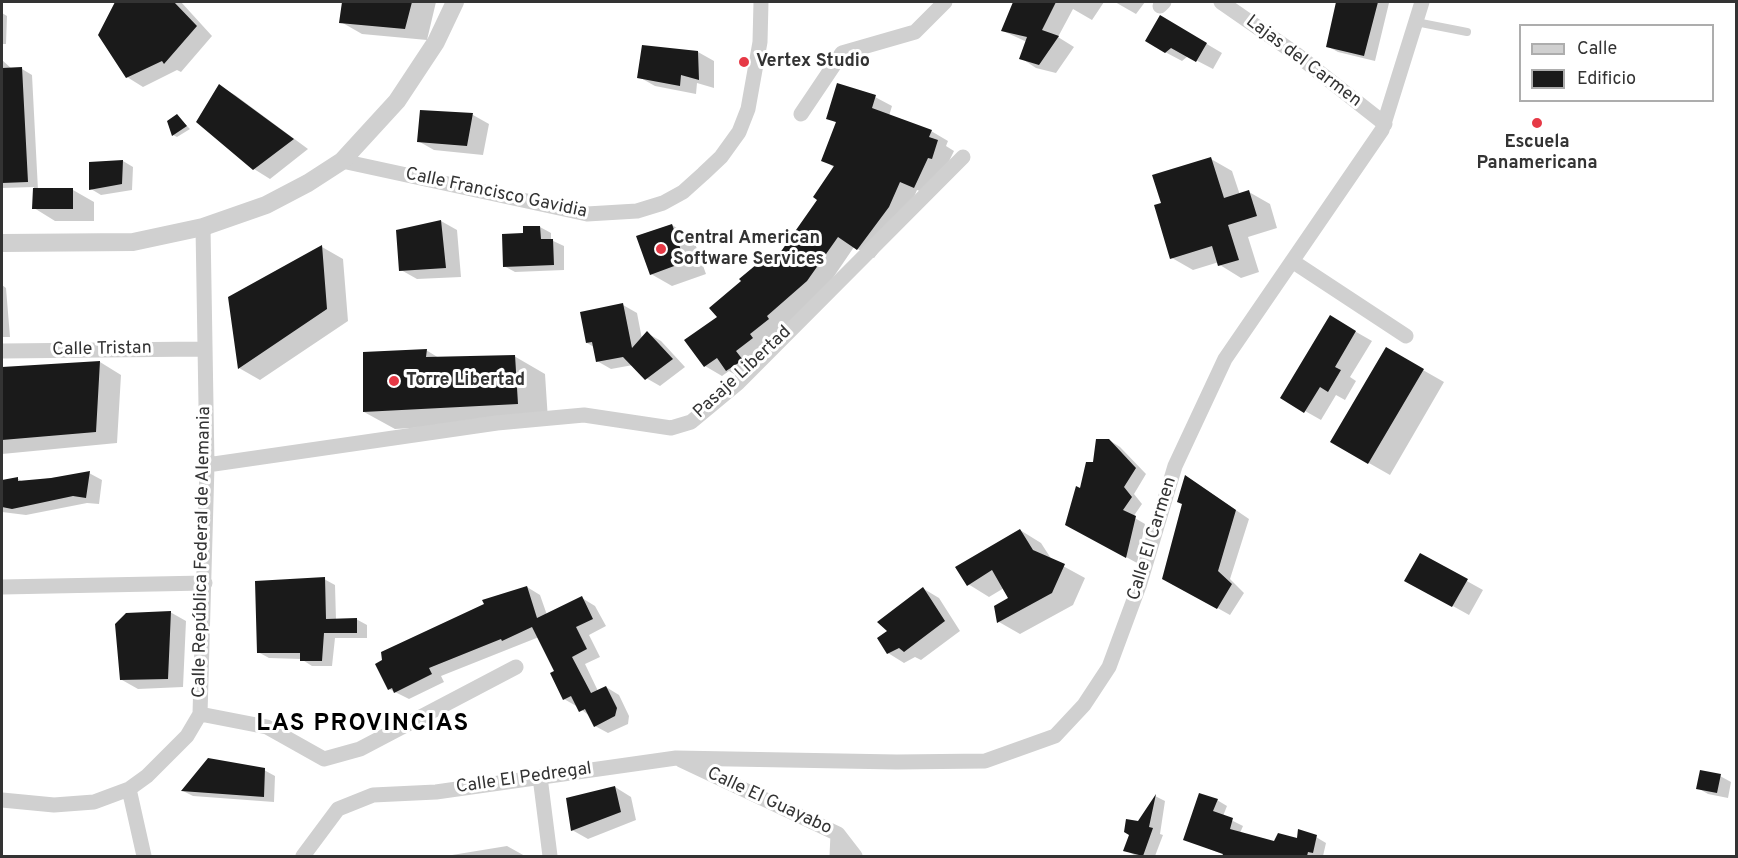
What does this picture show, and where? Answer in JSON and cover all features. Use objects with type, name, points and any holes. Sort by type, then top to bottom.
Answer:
[{"type":"street","points":[[2,243],[133,242],[203,227],[266,205],[308,183],[342,161],[397,102],[436,42],[455,2]]},
{"type":"street","name":"Calle Francisco Gavidia","points":[[342,161],[587,214],[637,211],[663,203],[683,192],[703,174],[721,157],[739,132],[748,109],[760,42],[761,2]]},
{"type":"street","points":[[801,114],[842,53],[915,32],[945,2]]},
{"type":"street","name":"Lajas del Carmen","points":[[1221,2],[1296,54],[1385,123]]},
{"type":"street","name":"Calle El Carmen","points":[[676,758],[897,762],[985,761],[1054,736],[1084,705],[1109,667],[1139,586],[1175,466],[1225,359],[1385,123],[1422,2]]},
{"type":"street","name":"Pasaje Libertad","points":[[207,465],[507,422],[585,415],[672,428],[691,422],[738,383],[963,157]]},
{"type":"street","name":"Calle República Federal de Alemania","points":[[2,800],[54,805],[94,802],[129,789],[147,776],[187,736],[200,714],[207,465],[203,349],[203,227]]},
{"type":"street","points":[[1292,261],[1406,336]]},
{"type":"street","name":"Calle Tristan","points":[[2,351],[203,349]]},
{"type":"street","points":[[2,587],[205,583]]},
{"type":"street","points":[[200,714],[267,727],[324,759],[360,749],[516,667]]},
{"type":"street","name":"Calle El Pedregal","points":[[303,856],[338,809],[373,795],[436,792],[676,758]]},
{"type":"street","name":"Calle El Guayabo","points":[[676,758],[838,834],[855,856]]},
{"type":"street","points":[[540,777],[550,856]]},
{"type":"street","points":[[129,789],[144,856]]},
{"type":"street","points":[[837,856],[838,834]]},
{"type":"lane","points":[[1416,22],[1467,32]]},
{"type":"building","points":[[115,2],[174,2],[197,26],[164,64],[162,61],[126,78],[98,35]]},
{"type":"building","points":[[342,2],[412,2],[405,29],[339,23]]},
{"type":"building","points":[[1013,2],[1056,2],[1042,30],[1059,36],[1039,65],[1019,59],[1027,37],[1001,31]]},
{"type":"building","points":[[1336,2],[1378,2],[1364,56],[1326,47]]},
{"type":"building","points":[[1160,15],[1207,43],[1196,62],[1171,48],[1165,53],[1145,41]]},
{"type":"building","points":[[642,45],[698,51],[699,80],[681,75],[680,86],[637,78]]},
{"type":"building","points":[[22,67],[28,182],[2,183],[2,68]]},
{"type":"building","points":[[837,83],[876,95],[872,108],[932,130],[929,137],[938,140],[932,159],[928,158],[914,188],[900,182],[889,207],[857,250],[838,237],[807,281],[767,316],[769,319],[750,334],[753,338],[736,351],[743,360],[726,371],[717,358],[704,367],[684,340],[717,317],[709,308],[741,281],[739,279],[769,254],[775,260],[817,200],[813,197],[834,166],[821,161],[836,122],[826,119]]},
{"type":"building","points":[[219,84],[294,139],[253,170],[196,122]]},
{"type":"building","points":[[420,110],[473,113],[467,146],[417,142]]},
{"type":"building","points":[[177,114],[187,126],[172,136],[167,121]]},
{"type":"building","points":[[1211,157],[1224,198],[1249,190],[1257,216],[1228,225],[1239,260],[1218,266],[1212,246],[1170,259],[1154,205],[1161,203],[1152,175]]},
{"type":"building","points":[[123,160],[122,184],[89,190],[89,162]]},
{"type":"building","points":[[33,188],[73,188],[73,209],[32,209]]},
{"type":"building","points":[[441,220],[446,268],[399,271],[396,230]]},
{"type":"building","name":"Central American Software Services","points":[[672,224],[685,262],[650,275],[636,236]]},
{"type":"building","points":[[523,226],[540,226],[541,239],[553,239],[554,265],[503,267],[502,234],[523,233]]},
{"type":"building","points":[[322,245],[327,309],[238,369],[228,297]]},
{"type":"building","points":[[623,303],[632,348],[647,331],[673,359],[645,380],[623,357],[596,362],[592,342],[586,343],[580,312]]},
{"type":"building","points":[[1330,315],[1356,331],[1335,367],[1341,370],[1328,392],[1320,387],[1304,413],[1280,398]]},
{"type":"building","points":[[1386,347],[1424,369],[1368,464],[1330,442]]},
{"type":"building","points":[[427,349],[426,357],[515,355],[518,404],[363,412],[363,352]]},
{"type":"building","points":[[100,361],[96,432],[2,440],[2,367]]},
{"type":"building","points":[[1096,439],[1109,439],[1136,468],[1124,487],[1132,497],[1123,510],[1136,516],[1126,558],[1065,525],[1076,486],[1080,488],[1086,462],[1093,462]]},
{"type":"building","points":[[90,471],[86,498],[73,496],[12,509],[2,507],[2,480],[18,477],[18,481],[51,478]]},
{"type":"building","points":[[1185,475],[1236,510],[1218,571],[1232,584],[1217,609],[1162,579],[1182,504],[1177,502]]},
{"type":"building","points":[[1020,529],[1033,550],[1065,564],[1052,593],[997,623],[994,606],[1008,598],[992,570],[967,586],[955,567]]},
{"type":"building","points":[[1420,553],[1468,579],[1452,607],[1404,581]]},
{"type":"building","points":[[325,577],[326,619],[357,618],[357,633],[324,633],[322,661],[300,661],[300,653],[257,653],[255,581]]},
{"type":"building","points":[[527,586],[537,618],[582,596],[593,619],[576,627],[587,649],[572,657],[591,693],[606,686],[617,708],[615,716],[594,727],[585,709],[579,712],[571,696],[563,700],[550,673],[554,671],[532,627],[502,641],[501,639],[429,668],[432,674],[394,693],[392,688],[388,690],[375,664],[382,660],[381,652],[484,604],[482,600]]},
{"type":"building","points":[[923,587],[945,621],[904,652],[899,648],[887,654],[877,638],[887,631],[877,622]]},
{"type":"building","points":[[171,611],[168,679],[120,680],[115,624],[126,613]]},
{"type":"building","points":[[208,758],[265,768],[264,797],[181,791]]},
{"type":"building","points":[[1700,770],[1721,774],[1717,793],[1696,789]]},
{"type":"building","points":[[615,786],[621,812],[571,831],[566,798]]},
{"type":"building","points":[[1199,793],[1218,799],[1213,811],[1233,818],[1230,829],[1274,841],[1278,833],[1297,838],[1298,829],[1317,835],[1313,853],[1308,852],[1307,856],[1222,856],[1223,854],[1183,840]]},
{"type":"building","points":[[1156,794],[1149,827],[1153,828],[1143,856],[1123,851],[1129,835],[1124,832],[1126,819],[1138,821]]},
{"type":"place","name":"Vertex Studio","points":[[744,62]]},
{"type":"place","name":"Escuela Panamericana","points":[[1537,123]]},
{"type":"place","name":"Central American Software Services","points":[[661,249]]},
{"type":"place","name":"Torre Libertad","points":[[394,381]]},
{"type":"district","name":"LAS PROVINCIAS","points":[[363,725]]}]
